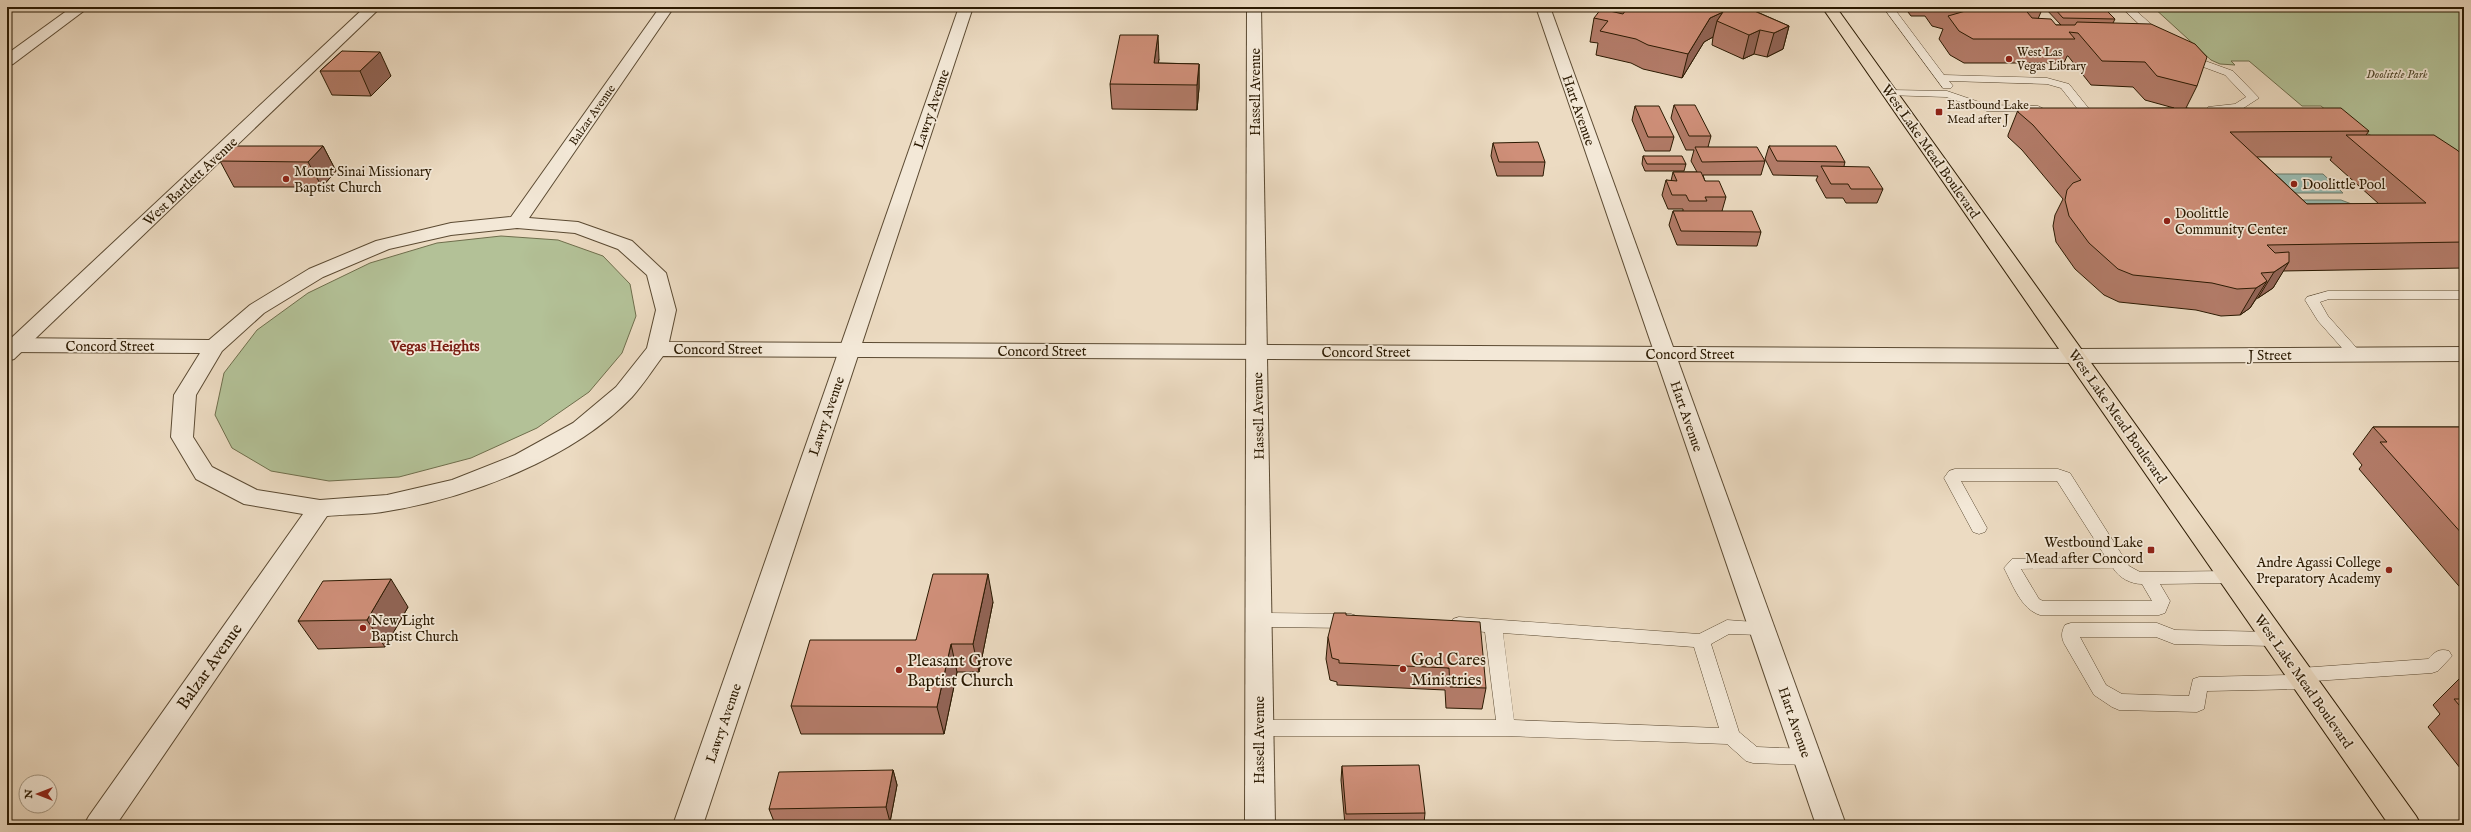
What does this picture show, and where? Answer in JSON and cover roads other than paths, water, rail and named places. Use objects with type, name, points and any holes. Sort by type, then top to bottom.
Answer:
[{"type":"main road","name":"West Lake Mead Boulevard","points":[[1830,7],[2406,825]]},
{"type":"street","points":[[7,61],[82,7]]},
{"type":"street","name":"West Bartlett Avenue","points":[[10,348],[374,7]]},
{"type":"street","name":"Balzar Avenue","points":[[517,222],[667,7]]},
{"type":"street","name":"Lawry Avenue","points":[[688,825],[848,350],[966,7]]},
{"type":"street","name":"Hassell Avenue","points":[[1254,7],[1260,620],[1260,825]]},
{"type":"street","name":"Hart Avenue","points":[[1543,7],[1831,825]]},
{"type":"street","points":[[517,222],[578,228],[625,245],[656,273],[666,310],[657,349],[624,392],[586,423],[523,461],[457,486],[387,503],[320,508],[252,498],[204,473],[182,437],[185,395],[214,347],[257,309],[316,273],[383,246],[451,228],[517,222]]},
{"type":"street","name":"Concord Street","points":[[10,348],[214,347]]},
{"type":"street","name":"Concord Street","points":[[657,349],[2075,356]]},
{"type":"street","name":"J Street","points":[[2075,356],[2464,354]]},
{"type":"street","name":"Balzar Avenue","points":[[99,825],[320,508]]},
{"type":"lane","points":[[1888,7],[1955,97]]},
{"type":"lane","points":[[2126,7],[2146,28],[2183,56],[2229,73],[2253,98],[2238,107],[2200,110]]},
{"type":"lane","points":[[1942,78],[2047,81],[2064,86],[2084,110]]},
{"type":"lane","points":[[1890,93],[1947,94],[1987,108],[2046,109]]},
{"type":"lane","points":[[2069,110],[2099,110]]},
{"type":"lane","points":[[2355,354],[2323,318],[2312,300],[2328,295],[2464,295]]},
{"type":"lane","points":[[1979,528],[1952,478],[1955,475],[2058,475],[2064,477],[2123,570],[2137,578],[2231,577]]},
{"type":"lane","points":[[2117,562],[2018,563],[2012,568],[2033,604],[2040,608],[2159,608],[2161,601],[2147,578]]},
{"type":"lane","points":[[1260,620],[1370,622]]},
{"type":"lane","points":[[1439,623],[1493,625],[1701,640],[1728,627],[1762,628]]},
{"type":"lane","points":[[1493,625],[1506,728]]},
{"type":"lane","points":[[2274,639],[2174,637],[2157,630],[2071,630],[2071,640],[2100,690],[2119,702],[2197,704],[2199,684],[2302,679],[2432,666],[2443,656]]},
{"type":"lane","points":[[1701,640],[1731,736],[1753,755],[1807,757]]},
{"type":"lane","points":[[1259,728],[1506,728],[1731,736]]},
{"type":"water","points":[[2275,174],[2323,174],[2343,193],[2293,193],[2298,200],[2341,200],[2357,206],[2301,220]]},
{"type":"place","name":"West Las Vegas Library","points":[[2009,59]]},
{"type":"place","name":"Eastbound Lake Mead after J","points":[[1939,112]]},
{"type":"place","name":"Mount Sinai Missionary Baptist Church","points":[[286,179]]},
{"type":"place","name":"Doolittle Pool","points":[[2294,184]]},
{"type":"place","name":"Doolittle Community Center","points":[[2167,221]]},
{"type":"place","name":"Westbound Lake Mead after Concord","points":[[2151,550]]},
{"type":"place","name":"Andre Agassi College Preparatory Academy","points":[[2389,570]]},
{"type":"place","name":"New Light Baptist Church","points":[[363,628]]},
{"type":"place","name":"God Cares Ministries","points":[[1403,669]]},
{"type":"place","name":"Pleasant Grove Baptist Church","points":[[899,670]]},
{"type":"district","name":"Vegas Heights","points":[[435,346]]},
{"type":"park label","name":"Doolittle Park","points":[[2397,74]]}]
